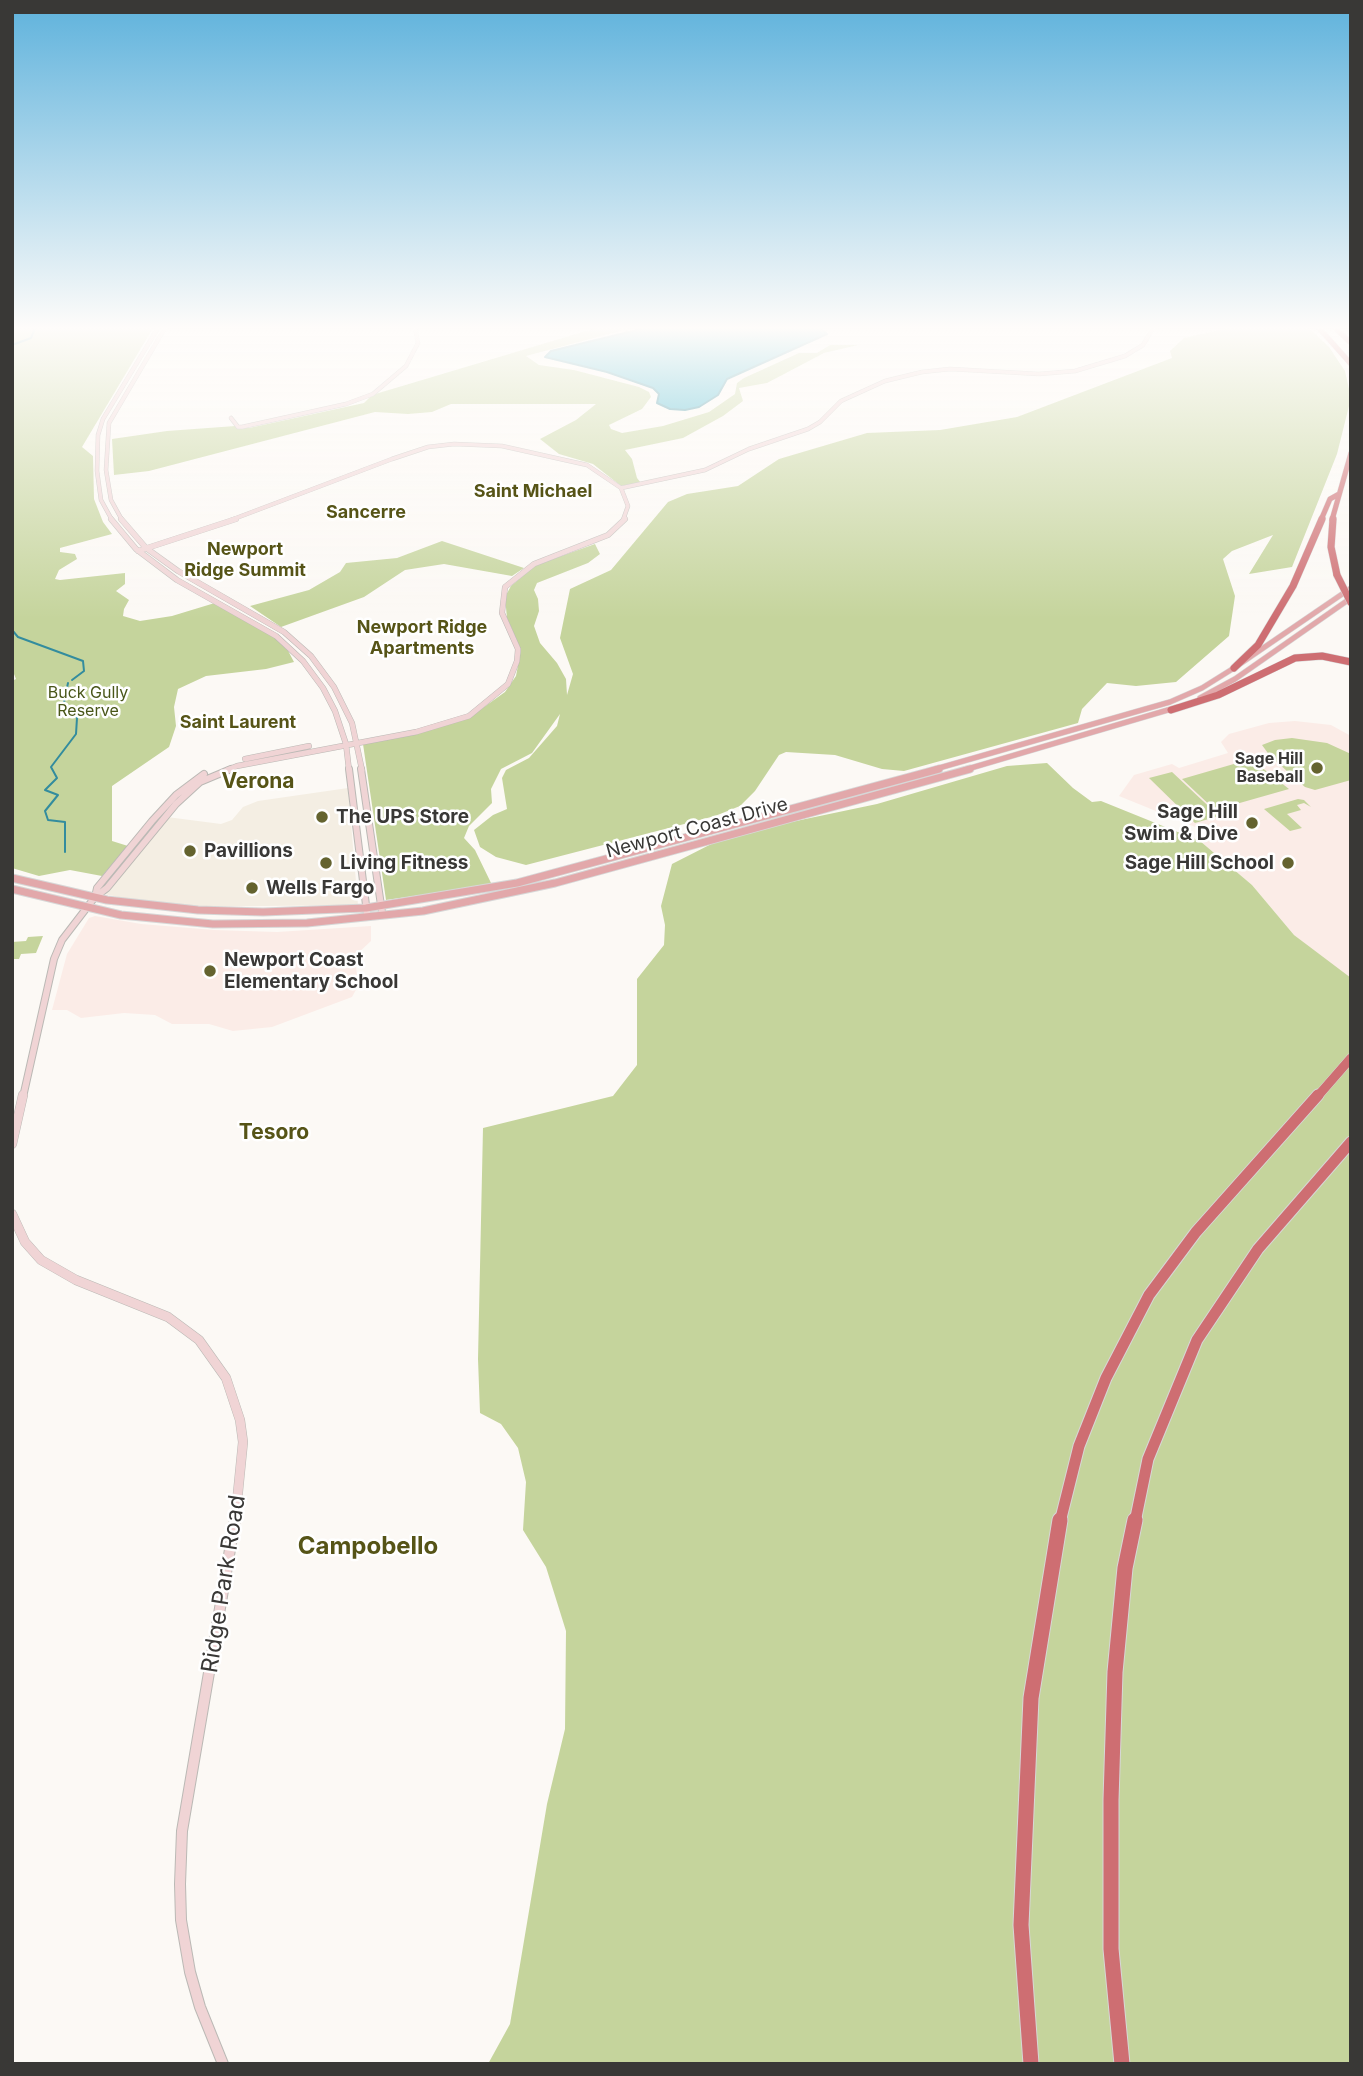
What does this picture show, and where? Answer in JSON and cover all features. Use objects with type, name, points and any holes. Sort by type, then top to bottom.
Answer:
[{"type":"highway","points":[[1351,453],[1332,521],[1331,547],[1337,575],[1351,601]]},
{"type":"highway","points":[[1234,668],[1258,645],[1298,575],[1330,499],[1339,495]]},
{"type":"highway","points":[[1171,709],[1218,695],[1295,658],[1322,656],[1351,662]]},
{"type":"highway","points":[[1031,2064],[1021,1925],[1031,1698],[1058,1534],[1079,1446],[1106,1378],[1149,1295],[1196,1232],[1351,1058]]},
{"type":"highway","points":[[1122,2064],[1111,1949],[1111,1800],[1115,1672],[1125,1568],[1148,1459],[1197,1340],[1258,1249],[1351,1142]]},
{"type":"main road","name":"Newport Coast Drive","points":[[12,878],[95,897],[214,911],[262,912],[366,908],[451,896],[540,878],[958,764],[1163,704],[1202,688],[1351,588]]},
{"type":"main road","name":"Newport Coast Drive","points":[[12,889],[86,907],[160,920],[213,924],[307,923],[367,918],[526,891],[941,777],[1171,709],[1208,695],[1234,680],[1351,601]]},
{"type":"street","points":[[102,425],[98,435],[97,471],[101,500],[114,525],[177,580],[260,625],[290,648],[323,688],[335,710],[345,742],[367,918]]},
{"type":"street","points":[[109,425],[107,482],[111,500],[144,551],[268,621],[298,643],[323,670],[334,687],[352,723],[356,740],[383,916]]},
{"type":"street","points":[[621,488],[705,470],[749,449],[815,425]]},
{"type":"street","points":[[12,1143],[54,959],[62,940],[95,897],[97,888],[176,795],[195,779],[237,761],[442,726],[474,712],[508,684],[517,661],[518,649],[502,614],[505,587],[534,564],[594,542],[617,527],[625,519],[628,506],[621,488],[599,471],[573,460],[491,444],[428,447],[235,520],[144,551]]},
{"type":"street","name":"Ridge Park Road","points":[[12,1214],[25,1242],[41,1260],[76,1280],[168,1317],[199,1340],[226,1378],[240,1420],[243,1442],[240,1490],[183,1831],[180,1884],[181,1920],[188,1964],[200,2007],[223,2064]]},
{"type":"shaded area","name":"Sage Hill School","points":[[1295,721],[1331,725],[1351,736],[1351,978],[1294,935],[1252,885],[1200,841],[1210,833],[1119,796],[1134,775],[1172,764],[1179,768],[1228,753],[1221,742],[1229,734],[1269,723]]},
{"type":"shaded area","points":[[348,788],[358,905],[169,907],[104,894],[167,817],[221,824],[232,820],[243,807],[258,801]]},
{"type":"shaded area","name":"Newport Coast Elementary School","points":[[95,916],[141,924],[214,930],[277,932],[371,926],[371,941],[355,956],[358,986],[352,997],[272,1027],[233,1031],[209,1024],[172,1024],[155,1015],[124,1013],[81,1018],[67,1010],[52,1010],[67,954],[89,918]]},
{"type":"green space","name":"Buck Gully Reserve","points":[[12,425],[95,425],[82,447],[93,456],[94,499],[103,522],[112,534],[60,548],[60,552],[75,554],[77,559],[59,570],[55,579],[125,573],[125,584],[116,591],[129,600],[123,616],[140,621],[172,616],[218,602],[251,620],[285,645],[294,662],[266,669],[206,676],[178,689],[174,707],[176,726],[169,747],[112,786],[112,841],[128,846],[102,876],[70,870],[39,876],[12,868],[12,681],[16,679],[12,669]]},
{"type":"green space","points":[[263,425],[326,425],[149,471],[114,475],[112,439],[167,431],[235,426],[249,428]]},
{"type":"green space","points":[[567,425],[609,425],[611,429],[622,433],[667,425],[707,425],[683,438],[625,450],[632,459],[641,483],[621,486],[593,464],[559,454],[540,439]]},
{"type":"green space","points":[[970,425],[1344,425],[1337,454],[1292,567],[1249,574],[1273,535],[1232,551],[1223,559],[1235,596],[1229,636],[1176,682],[1136,686],[1107,683],[1082,709],[1078,723],[904,771],[882,769],[835,755],[786,752],[779,755],[755,791],[740,806],[715,816],[526,865],[496,857],[480,847],[474,830],[493,815],[507,809],[502,778],[506,770],[529,758],[557,726],[560,714],[532,753],[501,769],[491,789],[492,803],[469,826],[464,838],[475,850],[492,885],[386,900],[363,744],[473,715],[505,692],[516,676],[521,650],[507,618],[505,597],[511,586],[536,565],[595,544],[600,554],[588,563],[537,583],[534,590],[539,611],[534,626],[540,643],[566,679],[567,695],[573,674],[560,638],[570,589],[611,570],[668,502],[687,494],[738,486],[779,459],[867,433],[940,430]]},
{"type":"green space","points":[[442,541],[524,568],[512,576],[444,564],[405,570],[364,597],[281,627],[250,606],[309,590],[340,572],[346,563],[397,558]]},
{"type":"green space","name":"Sage Hill Baseball","points":[[1292,738],[1327,743],[1351,754],[1351,780],[1315,790],[1305,787],[1270,756],[1262,745]]},
{"type":"green space","points":[[1251,759],[1289,789],[1215,810],[1182,779]]},
{"type":"green space","points":[[1047,763],[1092,802],[1101,801],[1200,841],[1252,885],[1294,935],[1351,978],[1351,2064],[488,2064],[510,2024],[547,1804],[565,1729],[566,1631],[546,1567],[523,1530],[526,1482],[518,1448],[501,1424],[480,1413],[478,1359],[483,1128],[613,1096],[637,1065],[637,979],[664,945],[665,925],[661,906],[672,864],[729,835],[877,804],[1007,766]]},
{"type":"green space","points":[[1172,772],[1219,816],[1195,823],[1149,778]]},
{"type":"green space","points":[[1298,799],[1304,800],[1311,807],[1304,803],[1297,805],[1301,810],[1287,814],[1302,828],[1290,831],[1264,809]]},
{"type":"green space","points":[[43,936],[36,953],[21,954],[19,959],[12,959],[12,942]]},
{"type":"waterway","points":[[12,630],[18,637],[83,661],[84,671],[72,680]]},
{"type":"waterway","points":[[65,852],[65,822],[48,820],[45,811],[58,795],[45,790],[57,778],[51,767],[76,734],[77,718],[64,702],[68,683]]},
{"type":"place","name":"Sage Hill Baseball","points":[[1317,768]]},
{"type":"place","name":"The UPS Store","points":[[322,817]]},
{"type":"place","name":"Sage Hill Swim & Dive","points":[[1252,823]]},
{"type":"place","name":"Pavillions","points":[[190,851]]},
{"type":"place","name":"Living Fitness","points":[[326,863]]},
{"type":"place","name":"Sage Hill School","points":[[1288,863]]},
{"type":"place","name":"Wells Fargo","points":[[252,888]]},
{"type":"place","name":"Newport Coast Elementary School","points":[[210,971]]},
{"type":"district","name":"Saint Michael","points":[[533,492]]},
{"type":"district","name":"Sancerre","points":[[366,513]]},
{"type":"district","name":"Newport Ridge Summit","points":[[245,560]]},
{"type":"district","name":"Newport Ridge Apartments","points":[[422,638]]},
{"type":"district","name":"Saint Laurent","points":[[238,723]]},
{"type":"district","name":"Verona","points":[[258,782]]},
{"type":"district","name":"Tesoro","points":[[274,1133]]},
{"type":"district","name":"Campobello","points":[[368,1547]]}]
